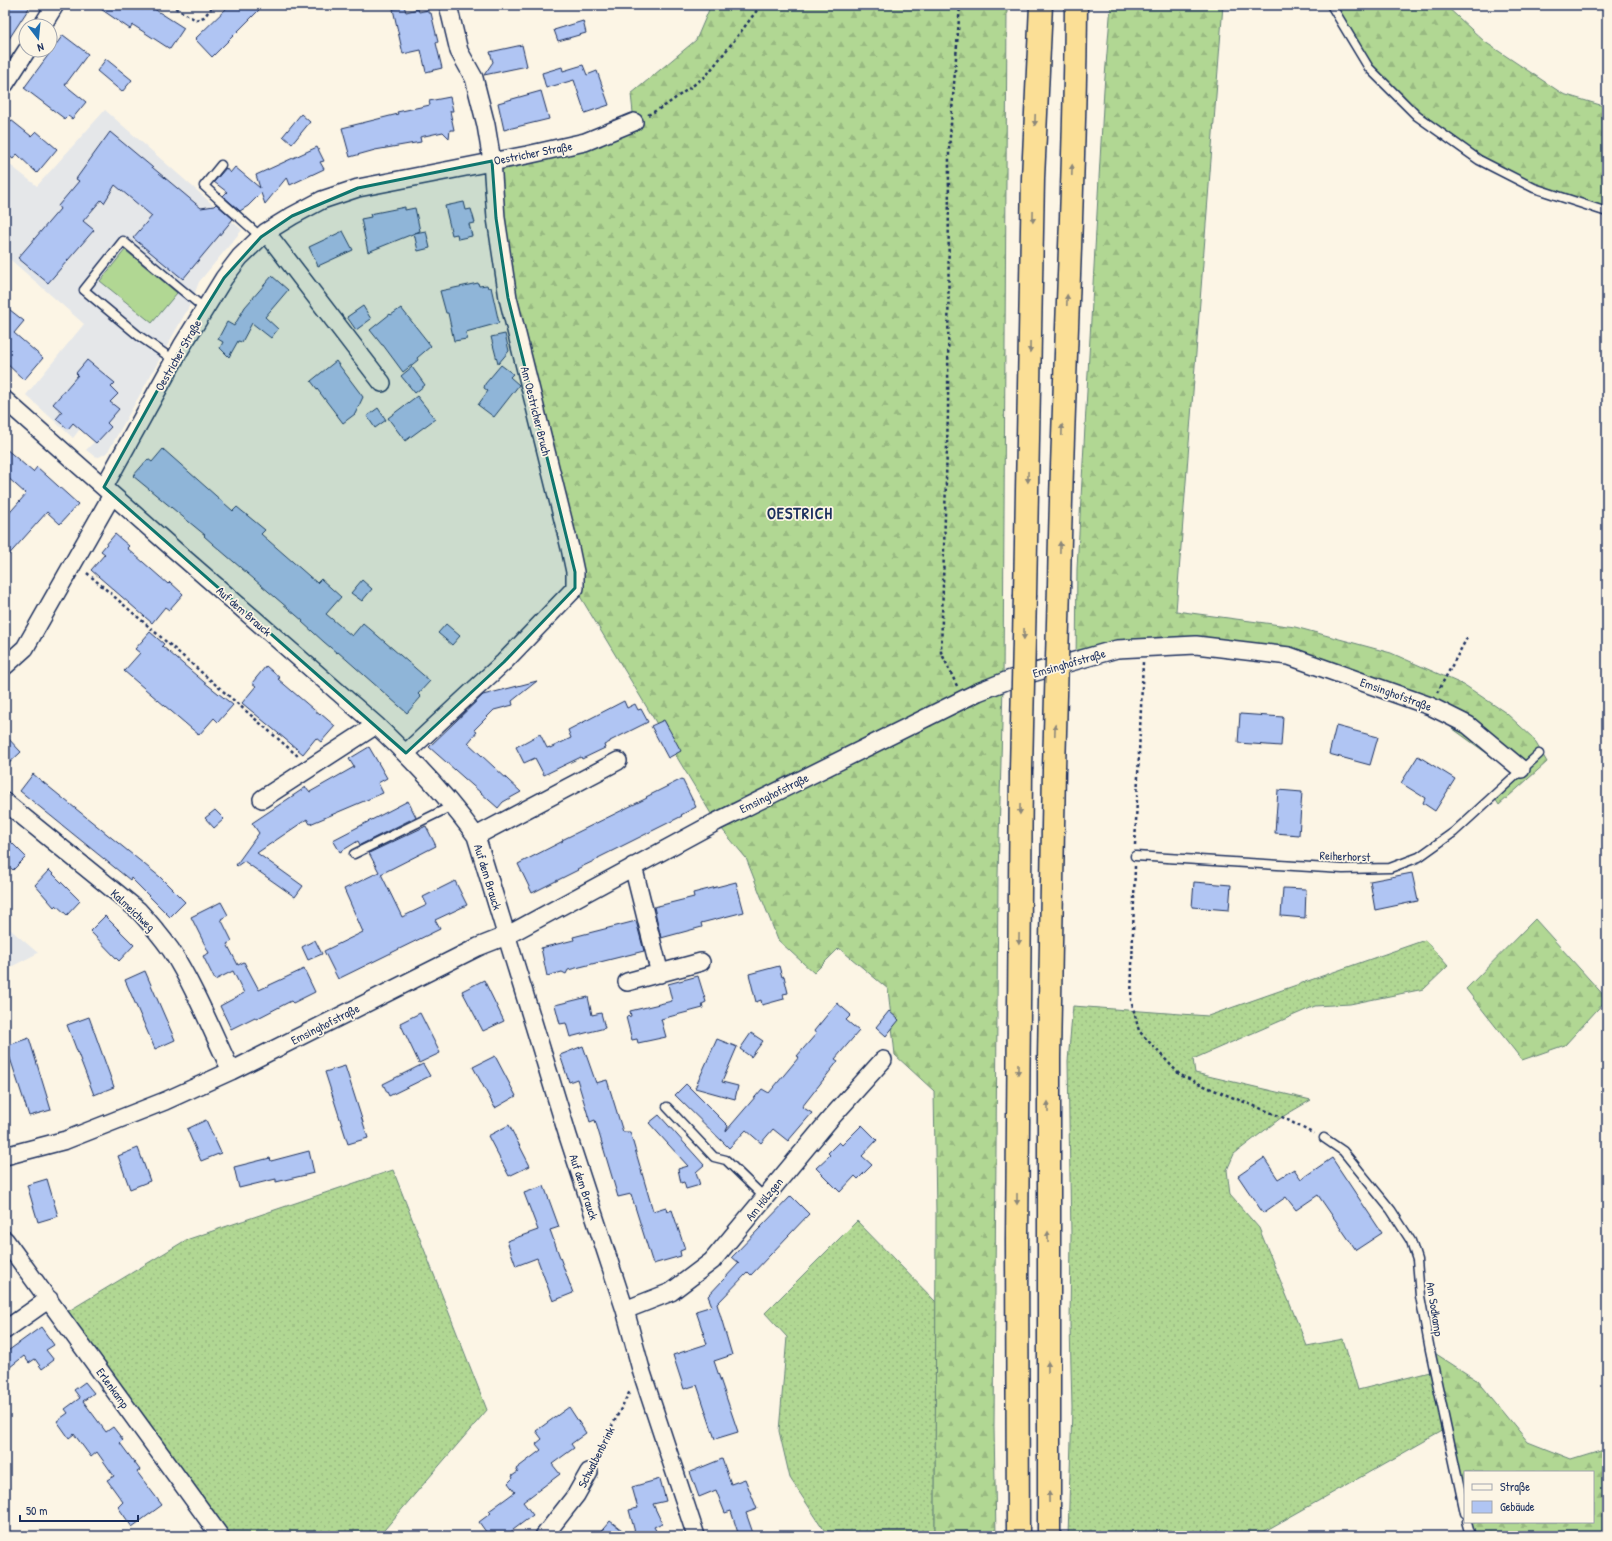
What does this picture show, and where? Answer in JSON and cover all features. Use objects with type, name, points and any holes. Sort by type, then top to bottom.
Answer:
[{"type":"highway","points":[[1026,5],[1036,81]]},
{"type":"highway","points":[[1018,1536],[1017,1256],[1021,770],[1036,81],[1040,5]]},
{"type":"highway","points":[[1049,1536],[1049,1058],[1054,769],[1061,469],[1076,90],[1076,5]]},
{"type":"highway","points":[[1076,90],[1088,39],[1091,5]]},
{"type":"street","points":[[47,18],[55,5]]},
{"type":"street","name":"Am Oestricher Bruch","points":[[406,753],[504,662],[575,588],[575,572],[570,548],[508,298],[496,218],[492,161],[486,125],[474,78],[459,51],[448,5]]},
{"type":"street","points":[[5,84],[22,58]]},
{"type":"street","name":"Oestricher Straße","points":[[108,491],[174,360],[205,309],[240,257],[264,235],[292,216],[322,200],[358,188],[585,142],[634,122]]},
{"type":"street","points":[[264,235],[382,382]]},
{"type":"street","name":"Auf dem Brauck","points":[[5,400],[376,725],[406,753],[476,836],[568,1136],[624,1310],[642,1373],[696,1536]]},
{"type":"street","points":[[5,666],[25,648],[74,562],[108,491]]},
{"type":"street","name":"Emsinghofstraße","points":[[5,1156],[66,1140],[165,1101],[231,1071],[478,947],[506,936],[716,822],[963,699],[1003,682],[1117,649],[1196,645],[1289,656],[1430,706],[1468,725],[1521,769]]},
{"type":"street","points":[[262,799],[376,725]]},
{"type":"street","name":"Auf dem Brauck","points":[[476,836],[618,761]]},
{"type":"street","name":"Kalmeichweg","points":[[5,802],[138,910],[155,929],[171,951],[187,978],[231,1071]]},
{"type":"street","points":[[633,866],[660,974]]},
{"type":"street","points":[[627,982],[701,962]]},
{"type":"street","name":"Am Hölzgen","points":[[624,1310],[671,1292],[712,1261],[830,1119],[882,1060]]},
{"type":"street","name":"Erlenkamp","points":[[5,1240],[220,1536]]},
{"type":"street","points":[[5,1330],[49,1299]]},
{"type":"street","name":"Schwalbenbrink","points":[[544,1536],[576,1495],[589,1472]]},
{"type":"lane","points":[[1332,5],[1369,68],[1417,116],[1479,160],[1534,188],[1607,212]]},
{"type":"lane","points":[[221,165],[204,186],[264,235]]},
{"type":"lane","points":[[174,360],[139,336],[84,290],[123,242],[205,309]]},
{"type":"lane","name":"Reiherhorst","points":[[1135,856],[1343,868],[1390,868],[1419,857],[1454,832],[1539,754]]},
{"type":"lane","points":[[354,854],[452,806]]},
{"type":"lane","points":[[667,1107],[714,1157],[726,1160],[765,1198]]},
{"type":"lane","name":"Am Sodkamp","points":[[1324,1138],[1343,1151],[1391,1210],[1411,1241],[1417,1260],[1420,1296],[1430,1350],[1464,1508]]},
{"type":"lane","points":[[1467,1523],[1471,1536]]},
{"type":"path","points":[[170,5],[196,20],[204,17],[214,5]]},
{"type":"path","points":[[634,122],[666,105],[706,76],[761,5]]},
{"type":"path","points":[[960,5],[949,150],[948,412],[941,652],[963,699]]},
{"type":"path","points":[[74,562],[310,767]]},
{"type":"path","points":[[1430,706],[1467,638]]},
{"type":"path","points":[[1142,648],[1143,668],[1130,1000],[1139,1031],[1180,1074],[1209,1088],[1282,1117],[1324,1138]]},
{"type":"path","name":"Schwalbenbrink","points":[[589,1472],[632,1387],[642,1373]]},
{"type":"highlighted area","points":[[492,161],[496,218],[508,298],[575,572],[575,588],[504,662],[406,753],[104,487],[182,346],[224,278],[261,237],[292,216],[358,188]]},
{"type":"shaded area","points":[[105,110],[242,230],[199,282],[191,303],[109,450],[99,457],[94,456],[86,450],[94,442],[80,429],[73,438],[26,395],[84,324],[5,255],[5,161],[37,186]]},
{"type":"shaded area","points":[[5,925],[38,953],[5,970]]},
{"type":"green space","points":[[711,5],[1007,5],[1003,684],[998,876],[994,1427],[996,1536],[935,1536],[936,1212],[934,1091],[895,1055],[888,989],[839,948],[814,973],[778,940],[746,858],[716,822],[575,588],[527,374],[492,161],[634,122],[631,94],[696,40]]},
{"type":"green space","points":[[1111,5],[1223,5],[1176,611],[1295,627],[1391,653],[1466,686],[1506,713],[1533,738],[1547,762],[1499,805],[1494,797],[1517,775],[1438,718],[1282,662],[1189,642],[1076,662],[1077,569],[1104,89]]},
{"type":"green space","points":[[1332,5],[1445,5],[1485,42],[1563,94],[1607,107],[1607,211],[1534,188],[1479,159],[1417,116],[1369,67]]},
{"type":"green space","points":[[125,250],[177,293],[152,323],[100,281]]},
{"type":"green space","points":[[1535,919],[1607,999],[1565,1045],[1522,1060],[1466,989]]},
{"type":"green space","points":[[1425,940],[1448,966],[1424,989],[1350,1004],[1315,1006],[1193,1059],[1195,1073],[1311,1100],[1282,1117],[1234,1154],[1227,1170],[1230,1195],[1259,1228],[1307,1346],[1343,1339],[1358,1390],[1434,1371],[1446,1429],[1256,1536],[1068,1536],[1072,1408],[1068,1061],[1073,1006],[1208,1016]]},
{"type":"green space","points":[[393,1170],[487,1410],[379,1536],[224,1536],[62,1315],[186,1240]]},
{"type":"green space","points":[[857,1221],[936,1302],[935,1536],[828,1536],[790,1478],[779,1431],[787,1337],[765,1313]]},
{"type":"green space","points":[[1430,1350],[1478,1381],[1528,1442],[1571,1459],[1607,1448],[1607,1536],[1471,1536],[1467,1523],[1594,1523],[1594,1471],[1464,1471],[1464,1508]]},
{"type":"building","points":[[5,5],[31,5],[23,18],[18,18],[18,25],[5,45]]},
{"type":"building","points":[[95,5],[136,5],[143,10],[148,5],[184,28],[170,49],[133,25],[130,29]]},
{"type":"building","points":[[230,5],[264,5],[212,57],[195,39]]},
{"type":"building","points":[[404,6],[406,12],[418,9],[419,12],[428,10],[428,13],[431,13],[442,68],[426,72],[421,50],[403,54],[393,9]]},
{"type":"building","points":[[583,21],[586,33],[558,41],[554,30]]},
{"type":"building","points":[[63,35],[88,54],[65,85],[86,102],[72,119],[68,116],[65,119],[24,88],[46,58],[58,58],[58,42]]},
{"type":"building","points":[[522,45],[527,66],[484,75],[493,62],[490,52]]},
{"type":"building","points":[[106,59],[132,80],[122,92],[97,71]]},
{"type":"building","points":[[583,65],[587,75],[597,71],[609,105],[585,113],[574,80],[546,88],[542,73],[562,67],[563,71]]},
{"type":"building","points":[[541,91],[549,119],[504,130],[498,103]]},
{"type":"building","points":[[450,97],[453,111],[450,111],[454,130],[450,130],[449,138],[443,132],[420,137],[421,142],[375,150],[350,157],[342,128],[398,114],[397,112],[430,105],[429,101]]},
{"type":"building","points":[[301,114],[310,122],[292,144],[283,136]]},
{"type":"building","points":[[11,120],[31,136],[36,131],[57,149],[37,173],[17,154],[13,159],[5,153],[5,130]]},
{"type":"building","points":[[110,132],[201,208],[214,206],[216,204],[233,219],[183,279],[133,238],[152,216],[115,185],[104,203],[101,200],[83,221],[94,230],[48,283],[18,258],[60,209],[58,206],[79,181],[76,179]]},
{"type":"building","points":[[317,147],[324,161],[320,162],[324,169],[290,185],[287,177],[265,204],[261,193],[248,206],[240,211],[223,196],[227,192],[214,182],[226,168],[230,173],[235,167],[260,188],[256,175]]},
{"type":"building","points":[[464,202],[466,210],[471,209],[475,223],[469,224],[472,236],[458,239],[457,234],[452,235],[445,206]]},
{"type":"building","points":[[405,207],[405,210],[415,208],[420,231],[368,252],[361,219],[371,217],[370,214]]},
{"type":"building","points":[[343,231],[353,250],[318,266],[309,247]]},
{"type":"building","points":[[426,231],[430,248],[418,251],[414,233]]},
{"type":"building","points":[[272,276],[288,290],[265,317],[278,329],[271,338],[252,323],[242,342],[238,341],[229,357],[220,348],[223,342],[218,339],[227,322],[234,326],[245,307]]},
{"type":"building","points":[[478,283],[479,286],[487,285],[488,288],[491,287],[499,323],[466,332],[467,339],[454,341],[448,313],[446,313],[440,291]]},
{"type":"building","points":[[5,306],[24,321],[14,333],[43,358],[24,380],[5,362]]},
{"type":"building","points":[[363,306],[371,319],[356,330],[347,317]]},
{"type":"building","points":[[401,308],[431,346],[417,358],[418,360],[403,372],[370,330],[390,314],[391,315]]},
{"type":"building","points":[[505,334],[509,351],[498,364],[491,337]]},
{"type":"building","points":[[87,360],[115,383],[111,387],[118,394],[110,402],[119,409],[107,423],[111,427],[96,443],[73,423],[68,429],[56,419],[62,412],[53,404],[78,375],[76,373]]},
{"type":"building","points":[[336,361],[363,397],[355,414],[343,423],[311,381]]},
{"type":"building","points":[[501,365],[513,374],[510,377],[519,385],[494,417],[478,405],[488,391],[484,388],[485,384]]},
{"type":"building","points":[[412,367],[425,385],[415,393],[401,376]]},
{"type":"building","points":[[417,396],[435,419],[405,441],[388,418]]},
{"type":"building","points":[[378,408],[386,420],[375,428],[367,416]]},
{"type":"building","points":[[5,448],[33,472],[37,467],[78,504],[60,524],[47,512],[5,559],[5,518],[26,494],[5,475]]},
{"type":"building","points":[[163,449],[233,511],[237,507],[265,530],[261,534],[317,583],[321,579],[341,597],[326,614],[352,636],[363,623],[430,681],[418,694],[421,697],[407,713],[338,652],[337,653],[324,642],[302,622],[303,621],[213,544],[204,536],[205,535],[133,476],[148,459],[152,462]]},
{"type":"building","points":[[115,534],[129,546],[127,548],[168,584],[170,582],[183,594],[169,610],[165,607],[152,623],[91,570],[105,554],[101,551]]},
{"type":"building","points":[[362,580],[372,589],[362,601],[351,593]]},
{"type":"building","points":[[446,624],[460,636],[452,645],[438,633]]},
{"type":"building","points":[[150,632],[164,644],[162,646],[233,705],[218,722],[214,718],[199,735],[124,671],[140,653],[135,649]]},
{"type":"building","points":[[266,666],[280,678],[278,679],[335,726],[321,742],[316,738],[303,754],[242,703],[256,686],[252,683]]},
{"type":"building","points":[[537,681],[512,701],[513,705],[494,710],[474,730],[477,732],[468,743],[521,792],[503,802],[498,808],[429,747],[483,695]]},
{"type":"building","points":[[624,701],[627,708],[635,704],[638,710],[641,709],[648,722],[610,741],[604,745],[605,748],[582,759],[581,757],[544,775],[535,758],[524,763],[516,747],[540,734],[547,748],[550,748],[571,738],[568,730]]},
{"type":"building","points":[[1240,714],[1283,717],[1281,746],[1238,743]]},
{"type":"building","points":[[664,720],[681,751],[668,758],[651,726]]},
{"type":"building","points":[[1336,726],[1378,737],[1370,765],[1329,754]]},
{"type":"building","points":[[5,735],[21,752],[5,767]]},
{"type":"building","points":[[369,747],[387,778],[378,783],[383,793],[310,824],[307,819],[257,853],[303,886],[295,897],[244,861],[237,866],[236,865],[259,833],[252,823],[306,787],[310,792],[354,767],[349,759]]},
{"type":"building","points":[[1418,756],[1455,779],[1435,811],[1423,803],[1425,798],[1401,783]]},
{"type":"building","points":[[33,774],[160,877],[185,902],[170,917],[131,878],[130,880],[20,791]]},
{"type":"building","points":[[682,779],[696,807],[681,815],[682,816],[532,893],[518,864]]},
{"type":"building","points":[[1278,790],[1302,792],[1299,835],[1275,833]]},
{"type":"building","points":[[408,801],[416,817],[360,845],[358,841],[340,852],[333,840]]},
{"type":"building","points":[[215,810],[224,819],[214,828],[205,818]]},
{"type":"building","points":[[426,826],[436,846],[381,874],[402,917],[427,905],[423,897],[455,881],[467,905],[435,920],[440,929],[338,979],[324,951],[363,932],[344,889],[379,872],[369,853]]},
{"type":"building","points":[[5,836],[26,857],[13,870],[5,863]]},
{"type":"building","points":[[49,870],[80,901],[67,915],[56,905],[54,907],[35,885]]},
{"type":"building","points":[[1412,873],[1418,901],[1375,910],[1370,881]]},
{"type":"building","points":[[736,882],[744,912],[701,923],[702,927],[661,938],[654,907],[694,897],[693,893]]},
{"type":"building","points":[[1194,882],[1231,885],[1229,910],[1192,907]]},
{"type":"building","points":[[1283,888],[1306,889],[1305,918],[1281,916]]},
{"type":"building","points":[[221,902],[228,915],[221,919],[232,941],[227,944],[238,965],[244,962],[259,990],[304,969],[315,992],[293,1003],[291,1001],[256,1019],[255,1017],[231,1029],[220,1006],[244,993],[233,971],[215,980],[203,956],[209,953],[191,917]]},
{"type":"building","points":[[105,916],[134,945],[119,961],[90,931]]},
{"type":"building","points":[[636,921],[644,951],[568,970],[566,974],[562,972],[547,976],[541,948],[574,940],[573,937]]},
{"type":"building","points":[[315,940],[322,954],[308,960],[302,947]]},
{"type":"building","points":[[779,966],[782,977],[784,976],[788,993],[783,994],[784,999],[762,1005],[761,1000],[756,1002],[749,974]]},
{"type":"building","points":[[145,971],[175,1040],[155,1049],[125,980]]},
{"type":"building","points":[[698,976],[706,1002],[702,1004],[703,1008],[661,1019],[666,1037],[638,1043],[637,1039],[632,1040],[626,1017],[631,1016],[630,1011],[672,1001],[668,984]]},
{"type":"building","points":[[484,980],[504,1021],[483,1031],[462,991]]},
{"type":"building","points":[[588,997],[592,1015],[601,1013],[605,1028],[570,1037],[566,1023],[560,1024],[555,1005]]},
{"type":"building","points":[[837,1003],[851,1015],[846,1020],[859,1031],[835,1059],[838,1061],[802,1107],[812,1113],[788,1141],[773,1129],[761,1143],[746,1130],[729,1148],[675,1095],[686,1084],[728,1126],[726,1131],[762,1089],[769,1093],[799,1057],[797,1056],[816,1034],[814,1031]]},
{"type":"building","points":[[889,1011],[899,1020],[886,1036],[876,1027]]},
{"type":"building","points":[[420,1013],[440,1053],[419,1063],[400,1023]]},
{"type":"building","points":[[89,1017],[114,1087],[94,1095],[67,1025]]},
{"type":"building","points":[[751,1033],[763,1041],[751,1057],[740,1049]]},
{"type":"building","points":[[29,1038],[51,1110],[29,1116],[6,1046]]},
{"type":"building","points":[[717,1039],[737,1047],[722,1082],[738,1086],[735,1099],[695,1088]]},
{"type":"building","points":[[583,1046],[596,1083],[607,1080],[623,1132],[630,1132],[653,1211],[666,1207],[667,1212],[672,1210],[685,1249],[680,1251],[681,1256],[653,1264],[631,1194],[618,1197],[595,1120],[590,1122],[577,1079],[569,1082],[560,1055]]},
{"type":"building","points":[[495,1056],[516,1096],[495,1108],[473,1067]]},
{"type":"building","points":[[423,1064],[430,1076],[389,1096],[383,1084]]},
{"type":"building","points":[[345,1066],[368,1138],[348,1144],[325,1072]]},
{"type":"building","points":[[659,1115],[704,1165],[696,1172],[700,1185],[686,1189],[684,1182],[681,1183],[678,1169],[688,1166],[649,1123]]},
{"type":"building","points":[[206,1120],[221,1153],[201,1161],[187,1129]]},
{"type":"building","points":[[509,1125],[530,1166],[509,1176],[488,1136]]},
{"type":"building","points":[[862,1125],[877,1140],[862,1156],[872,1165],[858,1179],[855,1176],[840,1192],[816,1168],[830,1155],[828,1153],[839,1142],[842,1145]]},
{"type":"building","points":[[138,1148],[150,1181],[130,1189],[118,1156]]},
{"type":"building","points":[[309,1151],[314,1173],[276,1182],[276,1179],[239,1188],[234,1167],[270,1158],[271,1161]]},
{"type":"building","points":[[1264,1158],[1278,1179],[1294,1169],[1301,1179],[1332,1158],[1382,1233],[1356,1250],[1318,1195],[1296,1210],[1286,1197],[1263,1213],[1238,1176]]},
{"type":"building","points":[[47,1179],[58,1216],[38,1222],[27,1185]]},
{"type":"building","points":[[544,1186],[559,1227],[550,1230],[573,1293],[553,1301],[537,1258],[516,1266],[507,1241],[538,1230],[524,1193]]},
{"type":"building","points":[[791,1196],[809,1214],[751,1275],[748,1272],[717,1304],[732,1355],[714,1361],[738,1432],[715,1439],[697,1385],[684,1389],[673,1355],[707,1344],[696,1311],[712,1306],[708,1296],[739,1263],[732,1257]]},
{"type":"building","points":[[41,1327],[54,1345],[46,1350],[54,1360],[42,1369],[35,1359],[29,1363],[24,1356],[5,1371],[5,1353]]},
{"type":"building","points":[[85,1382],[94,1393],[83,1401],[106,1432],[113,1427],[123,1440],[120,1443],[140,1470],[137,1472],[162,1505],[132,1527],[118,1507],[123,1502],[107,1480],[114,1476],[97,1452],[91,1457],[74,1434],[69,1438],[57,1421],[68,1413],[65,1409],[80,1398],[74,1390]]},
{"type":"building","points":[[569,1407],[586,1433],[571,1444],[574,1448],[552,1464],[560,1474],[523,1502],[533,1515],[505,1536],[489,1536],[479,1522],[491,1513],[489,1511],[515,1492],[508,1483],[513,1478],[512,1476],[518,1472],[516,1469],[541,1450],[536,1444],[542,1439],[536,1431]]},
{"type":"building","points":[[722,1459],[731,1484],[745,1479],[757,1509],[746,1513],[754,1536],[739,1536],[731,1511],[725,1513],[716,1490],[699,1497],[690,1472]]},
{"type":"building","points":[[660,1479],[666,1501],[653,1504],[662,1523],[654,1527],[659,1536],[636,1536],[629,1510],[638,1508],[632,1487]]},
{"type":"building","points":[[610,1521],[630,1536],[597,1536]]},
{"type":"district","name":"OESTRICH","points":[[800,513]]}]
